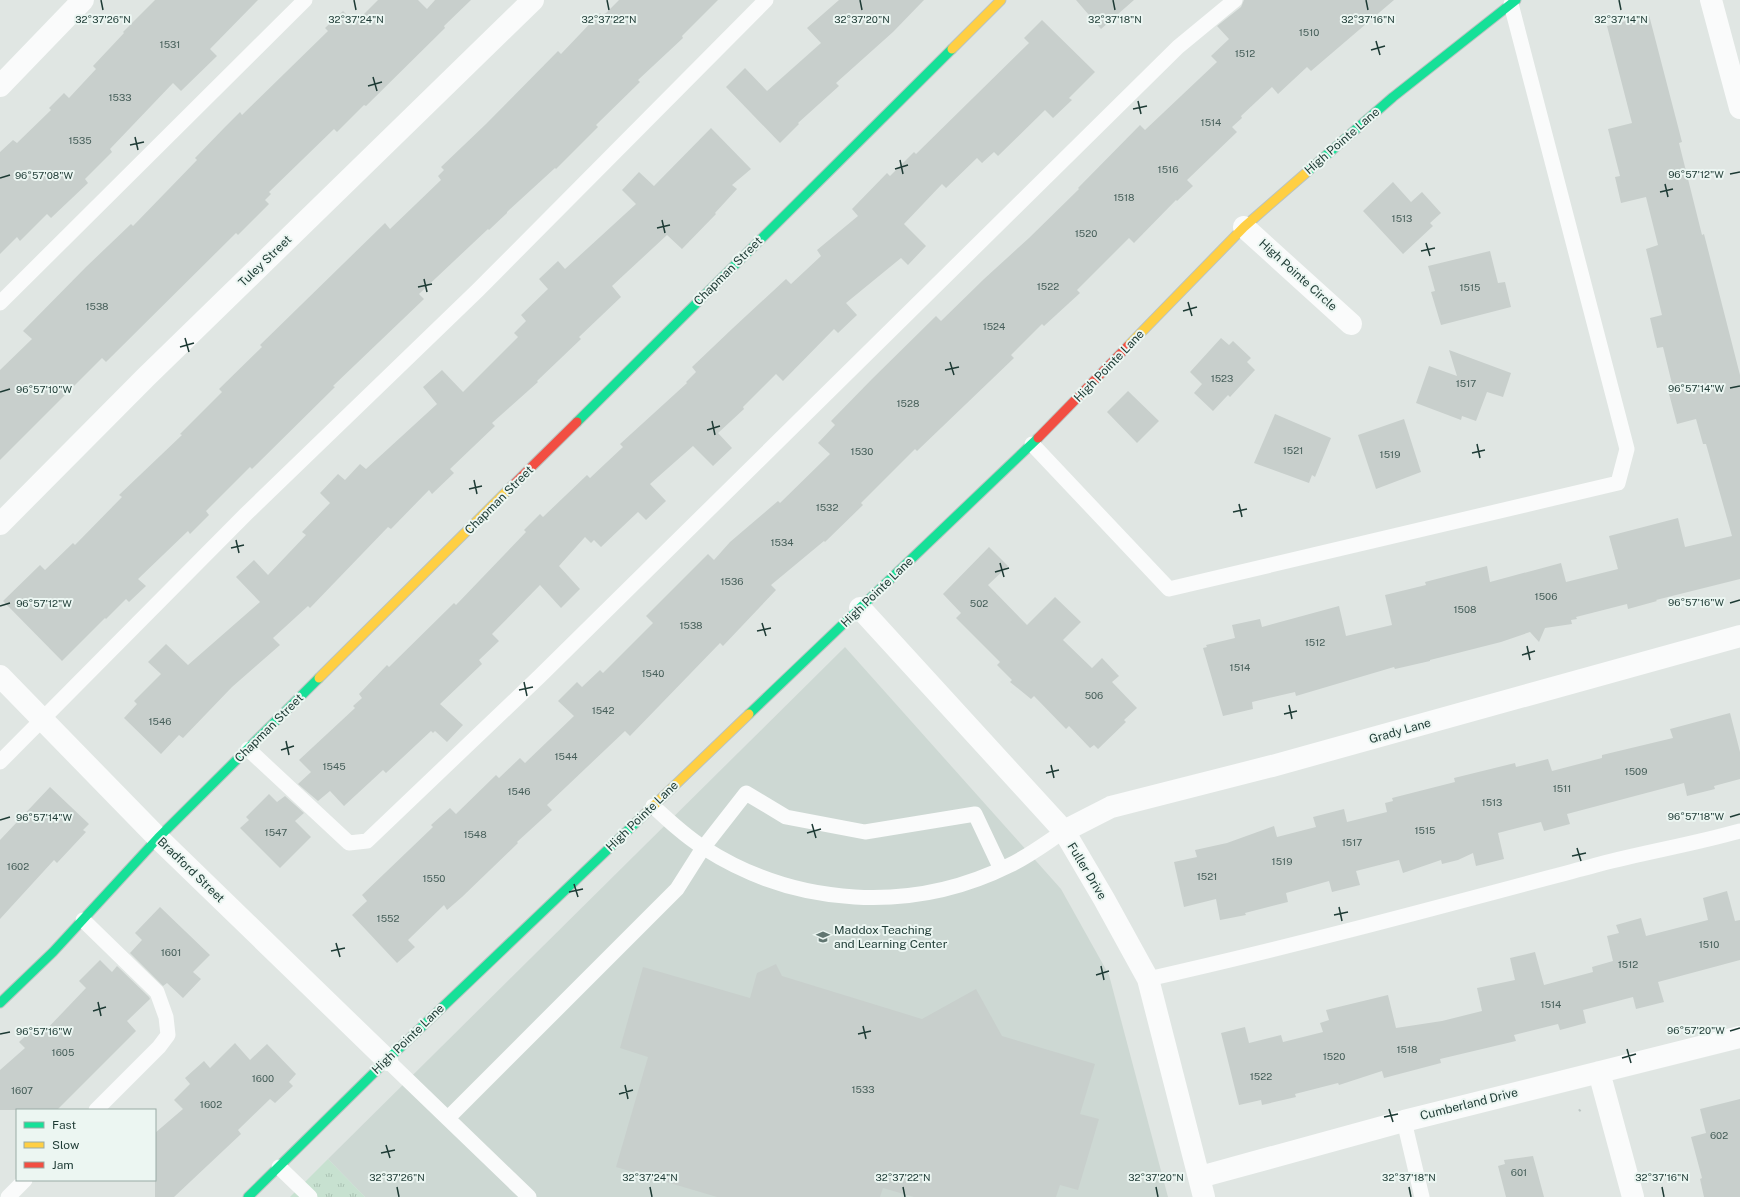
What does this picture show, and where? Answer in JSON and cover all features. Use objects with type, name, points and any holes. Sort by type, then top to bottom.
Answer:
[{"type":"street","points":[[0,86],[83,0]]},
{"type":"street","name":"Tuley Street","points":[[0,524],[146,376],[533,0]]},
{"type":"street","name":"Chapman Street","points":[[0,1003],[53,952],[158,838],[1001,0]]},
{"type":"street","points":[[1711,0],[1740,108]]},
{"type":"street","name":"High Pointe Lane","points":[[248,1197],[387,1060],[1032,444],[1244,227],[1393,97],[1514,2]]},
{"type":"street","name":"High Pointe Circle","points":[[1244,227],[1351,324]]},
{"type":"street","name":"Fuller Drive","points":[[860,608],[1064,831],[1148,979],[1202,1187]]},
{"type":"street","name":"Grady Lane","points":[[1064,831],[1111,807],[1272,766],[1740,636]]},
{"type":"street","name":"Bradford Street","points":[[0,676],[158,838],[387,1060]]},
{"type":"street","name":"Cumberland Drive","points":[[1202,1187],[1404,1121],[1740,1037]]},
{"type":"street","points":[[1599,1072],[1633,1197]]},
{"type":"lane","points":[[0,303],[304,0]]},
{"type":"lane","points":[[0,762],[246,514],[478,290],[766,0]]},
{"type":"lane","points":[[248,749],[349,843],[367,841],[540,676],[1178,47],[1235,0]]},
{"type":"lane","points":[[1032,444],[1169,589],[1618,483],[1627,449],[1514,2]]},
{"type":"lane","points":[[448,1118],[677,889],[703,848],[746,793],[786,816],[865,832],[975,814],[1001,869]]},
{"type":"lane","points":[[652,806],[703,848],[737,867],[761,878],[792,888],[857,898],[889,898],[920,895],[951,888],[982,878],[1038,849],[1064,831]]},
{"type":"lane","points":[[1148,979],[1236,960],[1602,863],[1704,841],[1740,831]]},
{"type":"lane","points":[[83,920],[157,992],[166,1017],[168,1035],[159,1047],[97,1109]]},
{"type":"lane","points":[[387,1060],[529,1197]]},
{"type":"lane","points":[[1404,1121],[1422,1197]]},
{"type":"lane","points":[[279,1167],[310,1197]]},
{"type":"lane","points":[[8,1197],[24,1181]]},
{"type":"shaded area","name":"Maddox Teaching and Learning Center","points":[[845,647],[1061,889],[1109,975],[1168,1197],[365,1197],[328,1159]]},
{"type":"green space","points":[[328,1159],[365,1197],[290,1197]]},
{"type":"building","points":[[155,0],[258,0],[210,49],[217,56],[181,91],[173,83],[110,149],[112,152],[85,179],[88,183],[51,218],[47,214],[20,241],[17,237],[0,254],[0,152],[13,140],[17,143],[51,110],[49,108],[64,93],[69,98],[96,69],[93,66],[124,33],[123,32]]},
{"type":"building","points":[[378,0],[418,0],[427,9],[435,0],[471,0],[444,26],[445,28],[366,106],[364,105],[337,132],[334,129],[269,192],[271,194],[265,200],[269,204],[238,235],[236,233],[106,362],[102,358],[0,460],[0,370],[32,339],[23,331],[131,224],[133,226],[197,160],[195,158],[240,112],[242,115],[328,31],[325,28],[343,11],[355,23]]},
{"type":"building","points":[[619,0],[718,0],[682,36],[683,38],[638,80],[640,82],[596,125],[598,127],[556,169],[555,168],[489,230],[488,229],[419,294],[424,299],[333,386],[335,387],[252,469],[250,467],[206,511],[209,515],[190,534],[188,531],[138,579],[146,586],[129,602],[126,599],[62,661],[3,601],[40,565],[45,570],[73,543],[75,545],[122,497],[119,495],[182,435],[180,434],[222,392],[219,389],[262,347],[260,345],[385,223],[390,229],[441,180],[438,176],[444,170],[441,167],[558,51],[561,54],[600,13],[602,15],[606,13]]},
{"type":"building","points":[[839,0],[924,0],[893,32],[836,83],[839,86],[798,123],[799,124],[780,143],[726,87],[745,68],[767,91],[821,43],[807,28]]},
{"type":"building","points":[[1076,0],[1134,0],[1101,29]]},
{"type":"building","points":[[1244,0],[1394,0],[1311,71],[1307,67],[1278,94],[1272,87],[1241,116],[1242,118],[1232,127],[1237,132],[1187,180],[1193,186],[1177,201],[1176,200],[1134,243],[1129,238],[1077,290],[1080,293],[1044,326],[1042,324],[1011,355],[1014,358],[917,451],[915,449],[861,503],[863,505],[825,542],[824,541],[771,585],[776,590],[723,646],[720,643],[630,736],[625,731],[547,805],[552,810],[517,842],[518,843],[462,897],[447,910],[444,905],[408,940],[415,947],[397,963],[352,915],[367,901],[362,895],[433,827],[431,825],[450,808],[456,814],[496,775],[499,778],[520,758],[525,763],[574,716],[558,701],[577,682],[582,687],[600,670],[603,673],[653,623],[646,616],[708,554],[714,560],[730,542],[778,501],[780,503],[830,454],[818,443],[835,425],[831,421],[872,379],[936,316],[941,321],[1029,238],[1079,189],[1078,188],[1140,125],[1145,130],[1217,62],[1211,56],[1229,39],[1217,26],[1241,7]]},
{"type":"building","points":[[1649,15],[1682,142],[1679,143],[1702,235],[1704,234],[1740,375],[1740,579],[1656,600],[1657,601],[1628,609],[1627,604],[1576,617],[1577,619],[1571,620],[1572,624],[1545,628],[1539,642],[1530,632],[1501,642],[1430,661],[1395,669],[1394,667],[1296,696],[1295,692],[1252,702],[1253,709],[1223,716],[1203,648],[1207,647],[1206,645],[1235,638],[1232,625],[1260,619],[1262,627],[1339,606],[1346,636],[1392,625],[1385,595],[1426,585],[1425,582],[1487,566],[1490,582],[1561,563],[1566,582],[1618,569],[1609,536],[1678,518],[1685,547],[1732,536],[1706,444],[1703,444],[1696,419],[1677,424],[1668,390],[1673,388],[1663,347],[1657,348],[1650,318],[1662,315],[1646,249],[1658,245],[1646,197],[1621,203],[1615,177],[1620,176],[1608,129],[1632,123],[1607,26]]},
{"type":"building","points":[[1042,20],[1095,72],[1069,98],[1072,100],[1053,118],[1045,110],[998,156],[994,152],[982,163],[977,158],[946,188],[942,184],[904,224],[926,246],[908,265],[901,258],[846,303],[857,315],[838,333],[834,329],[783,381],[776,374],[743,407],[744,409],[718,433],[732,448],[713,466],[693,446],[650,484],[666,501],[646,520],[638,512],[601,547],[594,540],[591,543],[585,537],[559,566],[580,589],[561,608],[540,585],[492,634],[499,641],[479,660],[482,664],[440,704],[463,725],[447,742],[435,731],[433,733],[431,731],[386,773],[383,770],[344,806],[330,791],[318,801],[298,784],[311,772],[299,760],[355,708],[353,706],[362,698],[359,694],[387,665],[389,667],[454,603],[456,605],[526,532],[524,530],[540,514],[543,517],[587,475],[590,478],[623,447],[620,444],[687,383],[686,382],[696,372],[692,367],[733,328],[786,279],[791,284],[821,256],[817,250],[858,216],[852,209],[887,173],[890,176],[914,152],[916,154],[1029,43],[1024,38]]},
{"type":"building","points":[[711,128],[751,169],[732,185],[737,189],[715,213],[716,214],[682,249],[667,235],[612,286],[621,297],[579,337],[581,339],[537,381],[538,382],[492,423],[495,426],[450,469],[454,473],[432,494],[429,490],[391,529],[388,527],[310,608],[308,606],[273,638],[280,645],[232,687],[183,738],[179,735],[161,754],[124,718],[137,704],[134,701],[161,674],[148,662],[166,644],[188,665],[260,602],[236,577],[254,560],[268,575],[306,535],[302,532],[330,503],[320,493],[338,474],[345,480],[360,464],[366,469],[437,404],[423,387],[442,370],[463,392],[518,337],[514,333],[526,321],[521,315],[548,289],[539,279],[558,261],[565,269],[636,204],[622,190],[639,172],[654,186]]},
{"type":"building","points":[[1393,182],[1411,202],[1422,192],[1441,213],[1430,223],[1433,226],[1403,254],[1363,211]]},
{"type":"building","points":[[1490,251],[1498,283],[1505,282],[1511,307],[1441,325],[1431,292],[1435,291],[1428,266]]},
{"type":"building","points":[[1221,338],[1229,345],[1233,341],[1251,358],[1247,362],[1255,370],[1230,397],[1228,395],[1213,411],[1194,393],[1202,384],[1190,372]]},
{"type":"building","points":[[1449,350],[1511,373],[1503,397],[1487,392],[1476,421],[1462,416],[1461,420],[1416,403],[1429,366],[1457,376]]},
{"type":"building","points":[[1128,391],[1159,421],[1137,443],[1107,412]]},
{"type":"building","points":[[1275,414],[1331,438],[1315,477],[1312,475],[1309,483],[1254,463]]},
{"type":"building","points":[[1404,419],[1421,472],[1376,489],[1358,435]]},
{"type":"building","points":[[989,547],[1008,566],[988,585],[1027,625],[1055,597],[1081,622],[1063,640],[1092,668],[1102,658],[1119,676],[1112,682],[1137,708],[1124,720],[1126,722],[1098,749],[1094,745],[1090,748],[1069,726],[1066,729],[1034,696],[1031,699],[1010,682],[1012,680],[997,665],[1000,662],[956,618],[961,613],[943,594]]},
{"type":"building","points":[[1730,713],[1740,752],[1740,779],[1714,786],[1715,789],[1687,796],[1684,783],[1567,814],[1570,824],[1544,831],[1541,822],[1498,833],[1504,859],[1476,866],[1473,853],[1458,860],[1442,864],[1441,860],[1403,873],[1399,860],[1356,871],[1360,885],[1332,892],[1329,881],[1286,893],[1288,902],[1245,913],[1246,915],[1220,920],[1216,899],[1184,907],[1174,862],[1197,857],[1195,850],[1227,843],[1274,826],[1277,837],[1316,827],[1313,817],[1344,809],[1347,822],[1387,812],[1385,803],[1393,801],[1392,798],[1455,782],[1454,778],[1515,763],[1516,767],[1548,759],[1552,771],[1602,758],[1602,755],[1673,738],[1670,729]]},
{"type":"building","points":[[50,787],[89,824],[83,830],[86,832],[57,863],[54,860],[0,919],[0,840]]},
{"type":"building","points":[[269,794],[277,802],[285,796],[304,813],[295,821],[311,837],[280,868],[240,828],[249,820],[246,817]]},
{"type":"building","points":[[1727,891],[1735,921],[1740,920],[1740,960],[1658,982],[1664,1002],[1636,1009],[1633,997],[1583,1010],[1586,1023],[1560,1030],[1558,1024],[1514,1035],[1516,1041],[1440,1059],[1441,1063],[1384,1078],[1382,1071],[1339,1085],[1338,1083],[1295,1094],[1296,1097],[1262,1105],[1261,1100],[1239,1105],[1221,1033],[1245,1027],[1249,1043],[1281,1035],[1283,1042],[1323,1032],[1320,1023],[1329,1020],[1326,1010],[1388,995],[1396,1028],[1442,1021],[1482,1011],[1477,988],[1515,980],[1510,958],[1535,952],[1544,985],[1593,972],[1592,967],[1613,961],[1607,936],[1619,933],[1616,925],[1641,918],[1646,936],[1708,920],[1703,898]]},
{"type":"building","points":[[160,907],[210,955],[193,972],[201,979],[183,998],[167,983],[163,986],[130,953],[142,940],[135,933]]},
{"type":"building","points":[[100,960],[112,972],[117,966],[150,999],[127,1021],[136,1031],[58,1109],[0,1110],[0,1070],[25,1048],[19,1042],[37,1025],[44,1032],[86,988],[79,981]]},
{"type":"building","points":[[776,964],[782,976],[922,1019],[976,989],[1002,1036],[1095,1064],[1080,1114],[1099,1119],[1078,1190],[1060,1185],[1056,1197],[914,1197],[883,1188],[880,1197],[717,1197],[616,1167],[648,1057],[620,1048],[643,967],[750,998],[757,973]]},
{"type":"building","points":[[235,1043],[250,1060],[267,1044],[296,1074],[289,1082],[293,1086],[275,1103],[270,1099],[238,1130],[241,1134],[174,1197],[155,1197],[156,1132],[183,1109],[174,1100],[190,1084],[185,1078],[204,1061],[210,1068]]},
{"type":"building","points":[[1740,1099],[1740,1197],[1704,1197],[1700,1179],[1702,1178],[1691,1137],[1706,1133],[1700,1109]]},
{"type":"building","points":[[1533,1156],[1544,1197],[1506,1197],[1498,1166],[1505,1164],[1504,1160]]},
{"type":"traffic: fast","points":[[1307,172],[1393,97],[1516,0]]},
{"type":"traffic: fast","points":[[577,422],[952,49]]},
{"type":"traffic: fast","points":[[749,714],[1038,438]]},
{"type":"traffic: fast","points":[[0,1003],[53,952],[158,838],[319,678]]},
{"type":"traffic: fast","points":[[248,1197],[387,1060],[645,814]]},
{"type":"traffic: slow","points":[[952,49],[1001,0]]},
{"type":"traffic: slow","points":[[1128,346],[1244,227],[1307,172]]},
{"type":"traffic: slow","points":[[319,678],[511,487]]},
{"type":"traffic: slow","points":[[645,814],[749,714]]},
{"type":"traffic: jam","points":[[1038,438],[1128,346]]},
{"type":"traffic: jam","points":[[511,487],[577,422]]},
{"type":"place","name":"Maddox Teaching and Learning Center","points":[[823,937]]}]
